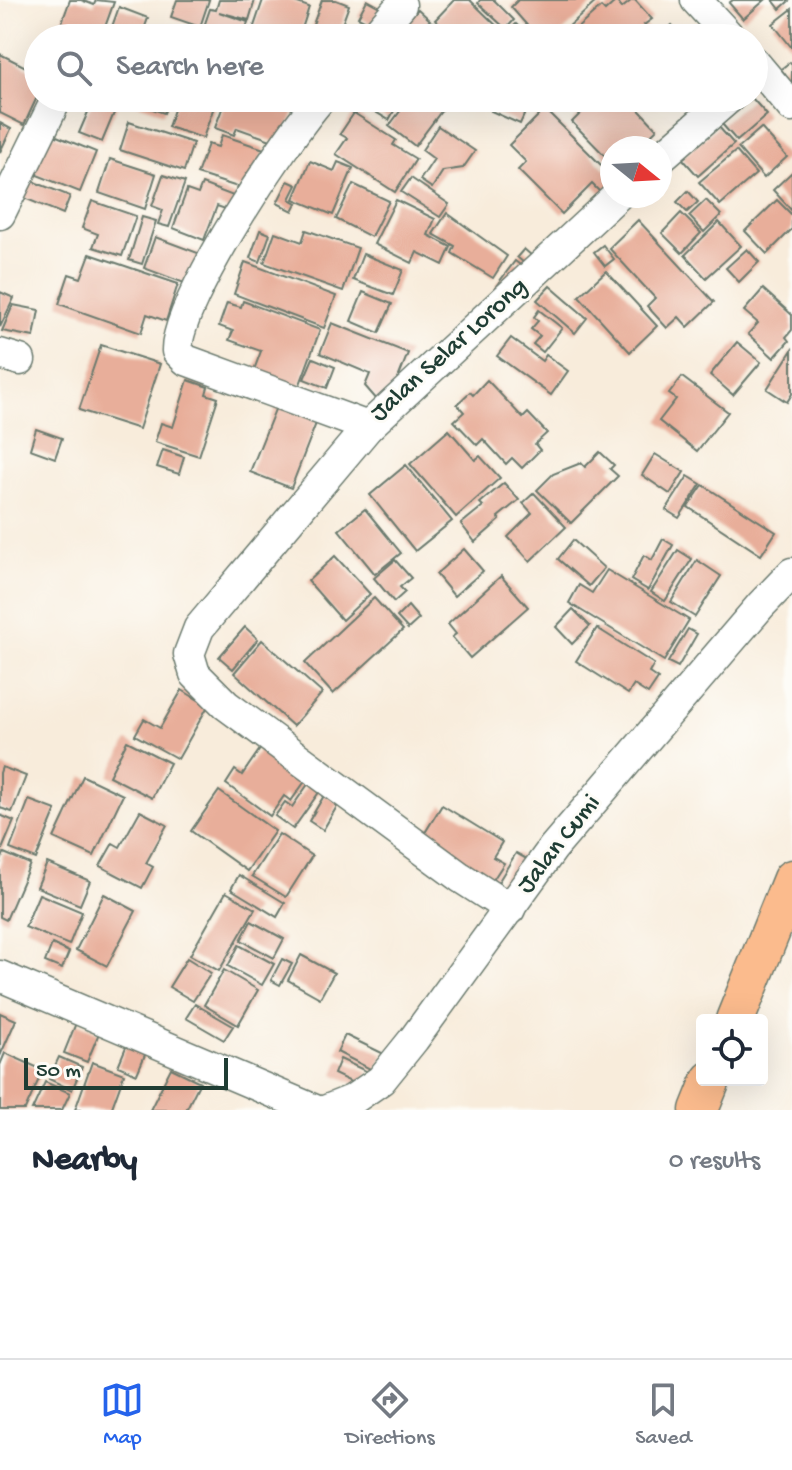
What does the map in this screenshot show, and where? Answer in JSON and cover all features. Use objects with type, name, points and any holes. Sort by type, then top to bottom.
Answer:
[{"type":"main road","points":[[737,1014],[792,879]]},
{"type":"main road","points":[[699,1110],[709,1086]]},
{"type":"street","points":[[696,0],[718,24]]},
{"type":"street","points":[[383,24],[398,2]]},
{"type":"street","points":[[768,82],[792,107]]},
{"type":"street","points":[[0,214],[50,112]]},
{"type":"street","name":"Jalan Selar Lorong","points":[[310,112],[267,170],[230,231],[195,296],[177,339],[177,351],[186,360],[368,427],[604,208]]},
{"type":"street","points":[[672,148],[713,112]]},
{"type":"street","points":[[368,427],[199,628],[189,654],[195,674],[226,705],[460,877],[510,909]]},
{"type":"street","name":"Jalan Cumi","points":[[327,1110],[352,1100],[381,1080],[553,848],[761,605],[792,573]]},
{"type":"street","points":[[0,976],[315,1110]]},
{"type":"building","points":[[70,0],[94,5],[96,0],[114,2],[106,24],[61,24]]},
{"type":"building","points":[[177,0],[209,0],[201,24],[171,17]]},
{"type":"building","points":[[219,0],[255,0],[249,20],[219,12],[247,24],[205,24],[210,9],[216,10]]},
{"type":"building","points":[[263,0],[289,0],[309,7],[304,24],[255,24]]},
{"type":"building","points":[[322,0],[336,0],[349,5],[342,24],[313,24]]},
{"type":"building","points":[[367,0],[380,7],[372,24],[358,17]]},
{"type":"building","points":[[454,0],[470,0],[495,24],[439,24],[435,20]]},
{"type":"building","points":[[480,0],[494,0],[514,20],[510,24],[501,24],[478,3]]},
{"type":"building","points":[[518,0],[598,0],[571,24],[526,24],[511,7]]},
{"type":"building","points":[[635,0],[652,19],[645,24],[582,24],[601,7],[605,11],[616,1],[622,8]]},
{"type":"building","points":[[733,0],[765,0],[743,19],[729,3]]},
{"type":"building","points":[[773,0],[790,0],[780,9]]},
{"type":"building","points":[[119,7],[148,18],[146,24],[113,24]]},
{"type":"building","points":[[418,9],[430,20],[426,24],[404,24]]},
{"type":"building","points":[[792,9],[792,48],[773,24]]},
{"type":"building","points":[[0,54],[24,66],[24,112],[30,112],[24,125],[0,113]]},
{"type":"building","points":[[790,62],[792,64],[792,84],[781,69]]},
{"type":"building","points":[[88,112],[114,112],[102,142],[79,133]]},
{"type":"building","points":[[173,112],[212,112],[203,138],[168,127]]},
{"type":"building","points":[[221,112],[294,112],[282,144],[237,128],[234,135],[215,128]]},
{"type":"building","points":[[376,112],[393,112],[389,120]]},
{"type":"building","points":[[400,112],[440,112],[415,146],[389,126]]},
{"type":"building","points":[[493,112],[526,112],[520,124]]},
{"type":"building","points":[[542,112],[548,112],[600,164],[600,192],[592,184],[562,214],[518,170],[526,162],[509,145]]},
{"type":"building","points":[[582,112],[641,112],[657,129],[650,136],[600,136],[600,151],[572,122]]},
{"type":"building","points":[[736,112],[764,112],[767,115],[737,141],[722,124]]},
{"type":"building","points":[[354,113],[396,140],[393,145],[416,159],[395,192],[336,154],[347,138],[340,134]]},
{"type":"building","points":[[129,122],[193,143],[184,171],[120,150]]},
{"type":"building","points":[[0,123],[11,129],[0,152]]},
{"type":"building","points":[[438,126],[475,151],[463,168],[443,171],[432,188],[420,180],[434,159],[422,150]]},
{"type":"building","points":[[718,126],[734,144],[698,176],[682,158]]},
{"type":"building","points":[[761,128],[787,157],[764,178],[738,148]]},
{"type":"building","points":[[42,130],[96,152],[80,192],[27,171]]},
{"type":"building","points":[[222,135],[264,149],[250,191],[197,174],[208,144],[218,147]]},
{"type":"building","points":[[736,151],[756,174],[720,205],[699,182]]},
{"type":"building","points":[[110,159],[156,174],[145,209],[99,193]]},
{"type":"building","points":[[310,161],[334,171],[338,162],[353,168],[333,215],[294,199]]},
{"type":"building","points":[[792,172],[792,211],[773,190]]},
{"type":"building","points":[[163,175],[185,182],[169,227],[158,224],[163,210],[152,206]]},
{"type":"building","points":[[24,178],[70,196],[63,214],[17,195]]},
{"type":"building","points":[[411,178],[449,204],[440,217],[401,192]]},
{"type":"building","points":[[288,181],[297,185],[290,199],[297,203],[293,211],[277,203]]},
{"type":"building","points":[[202,184],[236,197],[231,211],[217,206],[204,240],[173,228],[187,190],[198,194]]},
{"type":"building","points":[[353,184],[389,201],[371,237],[336,219]]},
{"type":"building","points":[[688,191],[698,202],[687,212],[677,202]]},
{"type":"building","points":[[396,200],[435,219],[428,235],[451,247],[443,265],[417,252],[412,263],[374,244]]},
{"type":"building","points":[[706,200],[721,215],[704,232],[689,216]]},
{"type":"building","points":[[777,200],[792,215],[792,229],[767,254],[745,231]]},
{"type":"building","points":[[92,201],[136,216],[122,256],[93,247],[98,234],[82,228]]},
{"type":"building","points":[[447,213],[507,256],[493,278],[452,253],[455,246],[433,234]]},
{"type":"building","points":[[681,213],[701,233],[682,253],[662,233]]},
{"type":"building","points":[[142,217],[156,221],[142,264],[129,260]]},
{"type":"building","points":[[638,220],[714,302],[688,327],[679,317],[667,328],[647,306],[655,298],[609,248]]},
{"type":"building","points":[[719,222],[741,246],[706,278],[685,255]]},
{"type":"building","points":[[260,230],[270,234],[260,262],[250,258]]},
{"type":"building","points":[[306,230],[358,248],[343,291],[264,263],[275,232],[302,242]]},
{"type":"building","points":[[155,237],[206,256],[195,287],[144,268]]},
{"type":"building","points":[[603,245],[614,259],[605,266],[594,252]]},
{"type":"building","points":[[524,249],[539,262],[532,270],[517,257]]},
{"type":"building","points":[[747,249],[759,262],[739,282],[726,268]]},
{"type":"building","points":[[90,254],[178,284],[166,321],[147,314],[141,333],[59,304],[69,274],[81,278]]},
{"type":"building","points":[[363,254],[403,270],[393,295],[353,280]]},
{"type":"building","points":[[515,261],[528,271],[509,296],[496,286]]},
{"type":"building","points":[[245,262],[336,296],[324,328],[234,294]]},
{"type":"building","points":[[606,271],[657,326],[630,352],[579,296]]},
{"type":"building","points":[[550,286],[587,318],[575,333],[537,300]]},
{"type":"building","points":[[763,289],[792,315],[792,330],[786,337],[789,341],[774,358],[748,334],[758,323],[744,311]]},
{"type":"building","points":[[0,292],[14,298],[0,327]]},
{"type":"building","points":[[363,292],[392,304],[379,333],[351,321]]},
{"type":"building","points":[[243,301],[320,330],[299,387],[254,370],[261,351],[229,340],[233,331],[219,326],[227,303],[241,307]]},
{"type":"building","points":[[13,305],[39,310],[34,337],[2,331]]},
{"type":"building","points":[[539,310],[562,328],[543,352],[533,344],[540,336],[531,329],[538,321],[534,317]]},
{"type":"building","points":[[332,323],[408,353],[391,396],[378,401],[365,386],[370,374],[320,353]]},
{"type":"building","points":[[511,338],[542,361],[546,355],[568,371],[551,395],[497,356]]},
{"type":"building","points":[[737,342],[761,362],[733,395],[710,375]]},
{"type":"building","points":[[101,345],[160,364],[139,429],[79,410]]},
{"type":"building","points":[[792,350],[792,394],[787,402],[767,389]]},
{"type":"building","points":[[313,358],[335,367],[327,388],[304,379]]},
{"type":"building","points":[[682,377],[728,412],[697,451],[659,421],[676,399],[669,394]]},
{"type":"building","points":[[188,380],[208,387],[206,394],[218,398],[199,456],[155,442],[161,423],[173,427]]},
{"type":"building","points":[[487,380],[523,418],[528,413],[547,433],[535,444],[540,450],[522,468],[512,458],[506,464],[483,439],[477,445],[454,421],[464,412],[457,404],[470,392],[473,395]]},
{"type":"building","points":[[278,402],[318,418],[291,488],[250,472]]},
{"type":"building","points":[[36,429],[62,438],[55,458],[30,449]]},
{"type":"building","points":[[449,430],[475,460],[480,456],[500,478],[456,517],[410,464]]},
{"type":"building","points":[[163,450],[184,457],[179,474],[157,467]]},
{"type":"building","points":[[600,452],[614,465],[610,469],[618,476],[571,523],[537,490],[553,474],[581,463],[585,467]]},
{"type":"building","points":[[655,454],[684,472],[670,494],[642,475]]},
{"type":"building","points":[[406,465],[452,521],[415,551],[370,495]]},
{"type":"building","points":[[688,476],[701,484],[679,518],[666,510]]},
{"type":"building","points":[[504,483],[519,500],[475,542],[461,524]]},
{"type":"building","points":[[703,485],[776,532],[761,555],[688,507]]},
{"type":"building","points":[[534,493],[566,527],[530,561],[508,537],[532,513],[523,503]]},
{"type":"building","points":[[365,509],[401,553],[375,574],[339,530]]},
{"type":"building","points":[[663,539],[673,545],[648,590],[631,580],[644,555],[652,560]]},
{"type":"building","points":[[573,540],[604,568],[589,586],[558,559]]},
{"type":"building","points":[[464,549],[483,571],[454,596],[436,574]]},
{"type":"building","points":[[678,550],[692,559],[665,601],[651,592]]},
{"type":"building","points":[[335,556],[370,594],[342,620],[308,581]]},
{"type":"building","points":[[395,560],[411,578],[400,587],[405,592],[394,602],[374,578]]},
{"type":"building","points":[[697,560],[721,576],[695,617],[671,602]]},
{"type":"building","points":[[607,570],[689,620],[664,661],[569,603],[579,585],[592,593]]},
{"type":"building","points":[[501,576],[528,607],[470,658],[452,637],[456,634],[448,624]]},
{"type":"building","points":[[374,598],[403,630],[333,694],[305,663]]},
{"type":"building","points":[[408,606],[419,619],[408,629],[397,617]]},
{"type":"building","points":[[573,609],[590,626],[572,644],[556,627]]},
{"type":"building","points":[[245,627],[258,639],[233,669],[219,657]]},
{"type":"building","points":[[597,628],[654,664],[649,673],[658,679],[648,694],[634,685],[628,694],[576,661]]},
{"type":"building","points":[[688,629],[697,634],[678,667],[668,662]]},
{"type":"building","points":[[262,640],[322,693],[293,726],[234,673]]},
{"type":"building","points":[[182,690],[208,706],[178,759],[135,735],[144,719],[160,728]]},
{"type":"building","points":[[127,741],[170,763],[152,798],[109,776]]},
{"type":"building","points":[[263,745],[308,777],[291,801],[284,796],[270,816],[226,784],[235,770],[242,775]]},
{"type":"building","points":[[2,767],[26,776],[12,812],[0,808]]},
{"type":"building","points":[[83,776],[123,795],[94,856],[54,838]]},
{"type":"building","points":[[311,780],[322,788],[293,829],[275,816],[285,802],[292,807]]},
{"type":"building","points":[[219,791],[275,831],[247,871],[191,831]]},
{"type":"building","points":[[325,794],[339,803],[323,830],[309,821]]},
{"type":"building","points":[[29,800],[56,810],[36,859],[10,849]]},
{"type":"building","points":[[442,805],[502,842],[493,857],[504,863],[493,880],[423,836]]},
{"type":"building","points":[[140,811],[167,825],[146,863],[153,867],[142,888],[100,866],[113,843],[120,847]]},
{"type":"building","points":[[0,815],[14,821],[0,854]]},
{"type":"building","points":[[279,834],[312,856],[286,897],[252,876]]},
{"type":"building","points":[[4,853],[30,864],[6,920],[0,917],[0,864]]},
{"type":"building","points":[[516,853],[536,864],[518,895],[497,884]]},
{"type":"building","points":[[47,863],[90,881],[80,905],[37,887]]},
{"type":"building","points":[[239,875],[285,903],[277,917],[231,889]]},
{"type":"building","points":[[226,892],[255,909],[219,971],[190,955]]},
{"type":"building","points":[[39,894],[82,912],[69,945],[25,927]]},
{"type":"building","points":[[104,894],[136,911],[107,966],[76,950]]},
{"type":"building","points":[[251,921],[284,939],[274,958],[241,940]]},
{"type":"building","points":[[52,944],[69,952],[62,969],[45,962]]},
{"type":"building","points":[[239,945],[274,964],[262,985],[228,966]]},
{"type":"building","points":[[301,955],[334,973],[320,998],[288,980]]},
{"type":"building","points":[[187,958],[211,973],[193,1001],[169,987]]},
{"type":"building","points":[[282,959],[292,964],[280,985],[271,980]]},
{"type":"building","points":[[224,970],[258,990],[238,1025],[204,1005]]},
{"type":"building","points":[[195,1004],[233,1026],[224,1040],[186,1018]]},
{"type":"building","points":[[0,1013],[16,1020],[0,1056]]},
{"type":"building","points":[[76,1023],[99,1033],[87,1062],[64,1053]]},
{"type":"building","points":[[345,1035],[384,1054],[376,1072],[337,1052]]},
{"type":"building","points":[[128,1042],[147,1050],[137,1074],[118,1066]]},
{"type":"building","points":[[5,1053],[43,1070],[25,1110],[0,1110],[0,1065]]},
{"type":"building","points":[[59,1057],[82,1067],[72,1090],[49,1079]]},
{"type":"building","points":[[340,1059],[368,1072],[361,1087],[334,1074]]},
{"type":"building","points":[[92,1062],[124,1074],[111,1110],[75,1110]]},
{"type":"building","points":[[171,1068],[200,1082],[186,1110],[150,1110]]},
{"type":"building","points":[[45,1082],[70,1093],[62,1110],[32,1110]]}]
